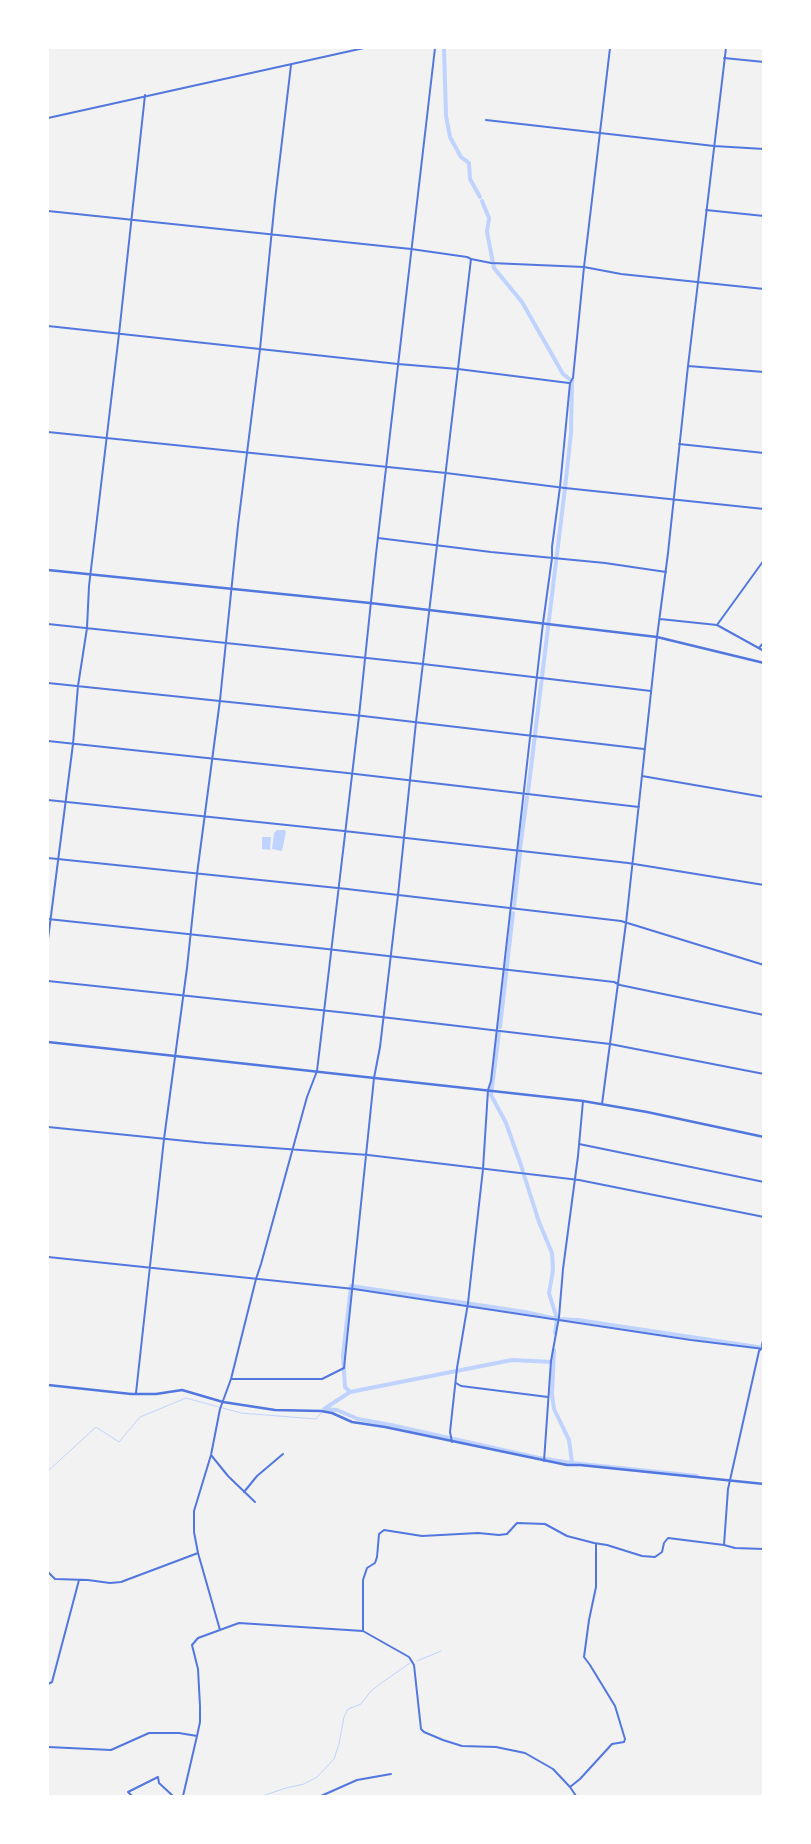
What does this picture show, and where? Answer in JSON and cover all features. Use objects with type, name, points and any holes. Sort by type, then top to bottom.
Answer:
[{"type":"street","points":[[48,118],[364,48]]},
{"type":"street","points":[[220,1630],[198,1553],[194,1532],[194,1511],[211,1455],[220,1408],[231,1379],[256,1279],[307,1097],[317,1071],[435,48]]},
{"type":"street","points":[[452,1442],[450,1432],[483,1168],[488,1090],[492,1081],[560,487],[570,383],[573,378],[610,48]]},
{"type":"street","points":[[602,1104],[626,923],[644,749],[675,500],[688,366],[726,48]]},
{"type":"street","points":[[724,58],[764,62]]},
{"type":"street","points":[[136,1393],[174,1055],[184,995],[197,874],[220,700],[231,589],[292,65]]},
{"type":"street","points":[[48,939],[49,919],[59,860],[73,744],[78,686],[87,628],[89,586],[146,95]]},
{"type":"street","points":[[486,120],[714,146],[764,149]]},
{"type":"street","points":[[706,210],[764,216]]},
{"type":"street","points":[[48,211],[411,249],[467,256],[471,259],[492,263],[584,268],[698,283],[764,289]]},
{"type":"street","points":[[231,1379],[322,1379],[342,1371],[344,1368],[368,1155],[374,1078],[384,1017],[422,664],[438,546],[471,259]]},
{"type":"street","points":[[48,326],[458,369],[570,383]]},
{"type":"street","points":[[688,366],[764,372]]},
{"type":"street","points":[[48,432],[386,466],[764,509]]},
{"type":"street","points":[[680,444],[764,453]]},
{"type":"street","points":[[378,538],[605,563],[666,572]]},
{"type":"street","points":[[717,625],[764,560]]},
{"type":"street","points":[[48,570],[370,603],[657,637],[764,663]]},
{"type":"street","points":[[659,619],[717,625],[764,651]]},
{"type":"street","points":[[48,624],[422,664],[651,691]]},
{"type":"street","points":[[759,648],[764,642]]},
{"type":"street","points":[[48,683],[220,700],[644,749]]},
{"type":"street","points":[[48,741],[639,806]]},
{"type":"street","points":[[642,776],[764,797]]},
{"type":"street","points":[[48,800],[632,864],[764,885]]},
{"type":"street","points":[[48,858],[621,921],[764,965]]},
{"type":"street","points":[[49,919],[542,973],[617,984],[764,1015]]},
{"type":"street","points":[[48,981],[323,1010],[610,1044],[764,1074]]},
{"type":"street","points":[[48,1042],[602,1104],[764,1137]]},
{"type":"street","points":[[544,1461],[550,1370],[559,1319],[564,1260],[583,1102]]},
{"type":"street","points":[[48,1127],[368,1155],[483,1168],[575,1180],[764,1217]]},
{"type":"street","points":[[579,1144],[764,1182]]},
{"type":"street","points":[[48,1256],[256,1279],[353,1287],[746,1348],[762,1348]]},
{"type":"street","points":[[724,1545],[726,1502],[759,1351],[762,1348],[764,1336]]},
{"type":"street","points":[[456,1383],[461,1386],[548,1397]]},
{"type":"street","points":[[48,1385],[104,1392],[156,1394],[182,1390],[223,1402],[274,1410],[332,1413],[352,1422],[567,1465],[764,1484]]},
{"type":"street","points":[[244,1492],[257,1476],[283,1454]]},
{"type":"street","points":[[211,1455],[255,1502]]},
{"type":"street","points":[[364,1631],[363,1580],[367,1568],[375,1563],[379,1534],[384,1530],[422,1536],[478,1533],[499,1535],[507,1534],[517,1523],[545,1524],[567,1536],[607,1545],[642,1556],[655,1557],[662,1552],[664,1543],[668,1538],[735,1548],[764,1549]]},
{"type":"street","points":[[570,1787],[580,1779],[612,1744],[624,1742],[625,1739],[614,1706],[584,1657],[596,1587],[596,1543]]},
{"type":"street","points":[[48,1572],[55,1579],[79,1579],[110,1584],[121,1582],[198,1553]]},
{"type":"street","points":[[48,1684],[52,1682],[79,1579]]},
{"type":"street","points":[[183,1796],[200,1722],[198,1669],[192,1645],[198,1638],[239,1623],[364,1631],[408,1657],[414,1665],[421,1729],[424,1732],[462,1746],[496,1748],[526,1753],[553,1769],[576,1796]]},
{"type":"street","points":[[48,1747],[111,1750],[149,1734],[180,1733],[196,1736]]},
{"type":"street","points":[[321,1796],[357,1780],[391,1774]]},
{"type":"street","points":[[132,1796],[128,1792],[158,1777],[159,1783],[172,1796]]},
{"type":"water","points":[[277,830],[285,830],[286,832],[282,851],[272,849],[274,833]]},
{"type":"water","points":[[262,837],[271,837],[270,850],[262,849]]},
{"type":"waterway","points":[[444,48],[446,116],[450,137],[461,157],[469,163],[470,179],[480,197]]},
{"type":"waterway","points":[[482,201],[489,218],[487,232],[494,268],[522,302],[563,374],[572,381],[571,433],[528,792]]},
{"type":"waterway","points":[[520,849],[527,797]]},
{"type":"waterway","points":[[514,907],[520,853]]},
{"type":"waterway","points":[[500,1027],[513,913]]},
{"type":"waterway","points":[[499,1033],[491,1095],[506,1123],[523,1171]]},
{"type":"waterway","points":[[524,1175],[539,1222],[552,1253],[553,1270],[549,1293],[557,1319],[555,1333]]},
{"type":"waterway","points":[[324,1409],[350,1392],[345,1387],[343,1355],[351,1286],[525,1312],[557,1319],[578,1320],[764,1348]]},
{"type":"waterway","points":[[324,1409],[337,1410],[358,1419],[539,1458],[572,1463],[569,1440],[554,1409],[552,1394],[554,1350]]},
{"type":"waterway","points":[[350,1392],[512,1360],[552,1362]]},
{"type":"waterway","points":[[48,1471],[96,1427],[119,1442],[140,1417],[186,1398],[241,1413],[316,1419],[321,1413]]},
{"type":"waterway","points":[[572,1463],[697,1476]]},
{"type":"waterway","points":[[417,1661],[441,1651]]},
{"type":"waterway","points":[[262,1796],[304,1784],[317,1777],[334,1759],[344,1717],[348,1709],[361,1704],[371,1691],[410,1663]]}]
